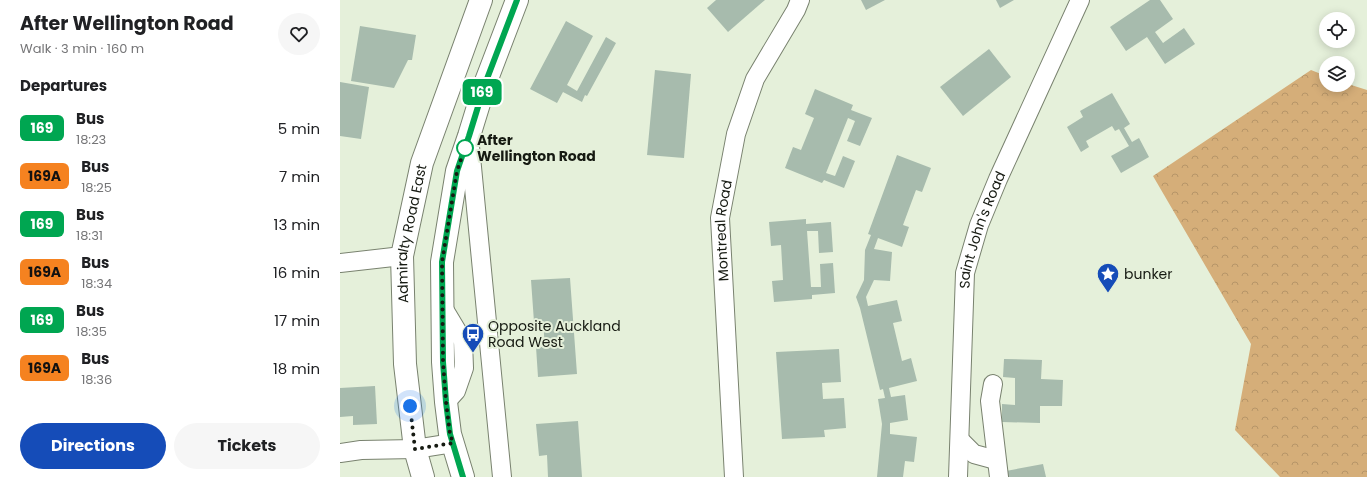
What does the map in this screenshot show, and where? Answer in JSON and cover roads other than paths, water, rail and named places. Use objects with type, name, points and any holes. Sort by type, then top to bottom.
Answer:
[{"type":"main road","name":"Admiralty Road East","points":[[423,477],[415,449],[405,364],[402,256],[422,163],[481,0]]},
{"type":"main road","points":[[463,477],[450,434],[446,402],[443,362],[442,262],[457,171],[485,84],[517,0]]},
{"type":"street","name":"Montreal Road","points":[[734,477],[720,218],[736,134],[755,80],[796,10],[800,0]]},
{"type":"street","name":"Saint John's Road","points":[[958,477],[965,273],[979,225],[998,179],[1080,0]]},
{"type":"street","points":[[469,136],[502,477]]},
{"type":"street","points":[[340,263],[402,256]]},
{"type":"street","points":[[993,384],[990,401],[997,469]]},
{"type":"street","points":[[960,440],[974,454],[997,469]]},
{"type":"street","points":[[340,454],[361,450],[415,449],[453,443]]},
{"type":"place","name":"After Wellington Road","points":[[465,148]]},
{"type":"place","name":"bunker","points":[[1108,294]]},
{"type":"place","name":"Opposite Auckland Road West","points":[[473,354]]}]
